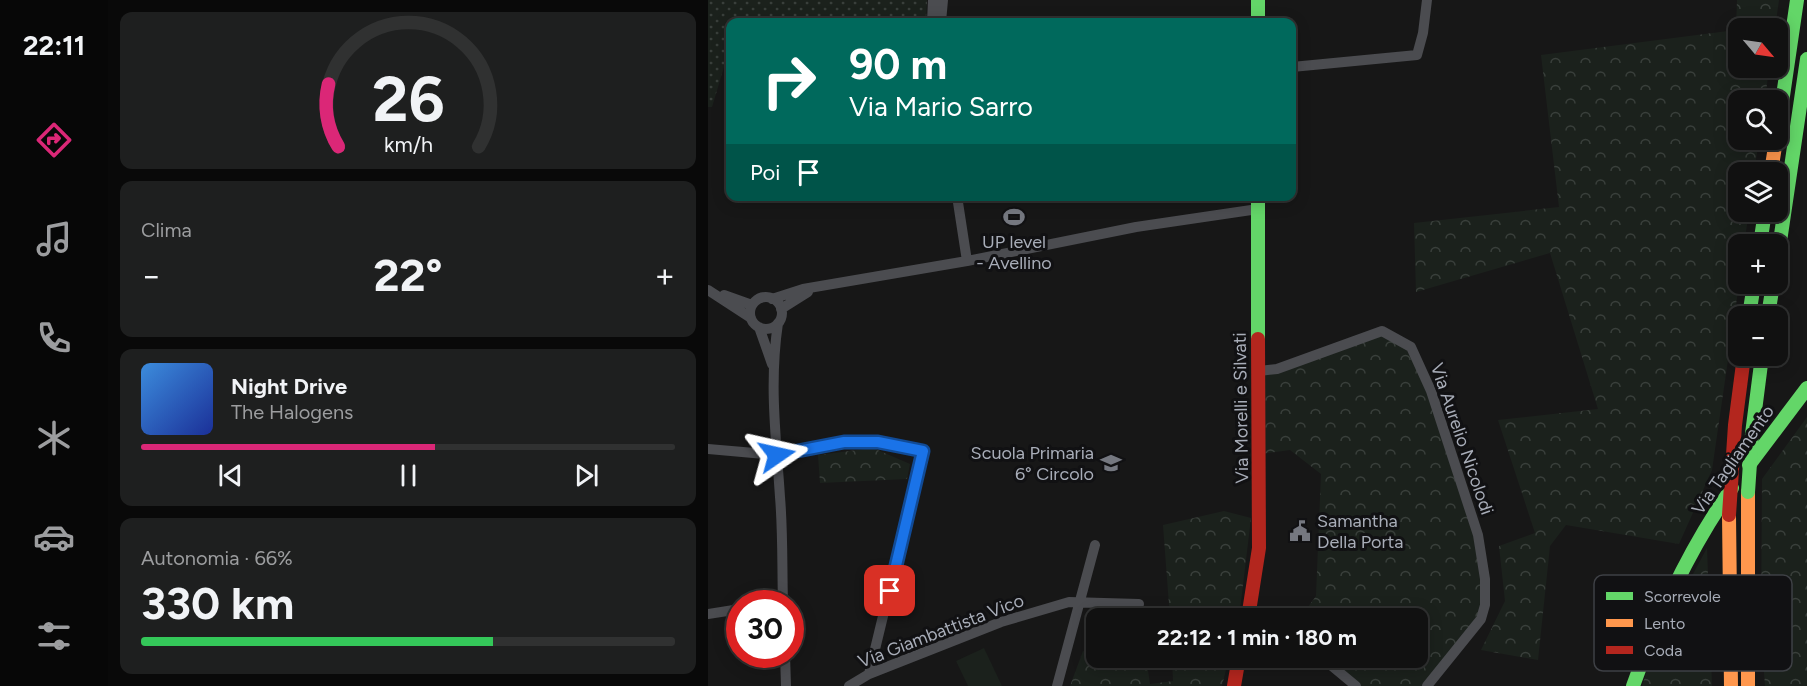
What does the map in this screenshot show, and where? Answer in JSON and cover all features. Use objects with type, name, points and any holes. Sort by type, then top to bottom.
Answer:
[{"type":"main road","points":[[1258,0],[1258,18]]},
{"type":"main road","points":[[1784,90],[1797,0]]},
{"type":"main road","points":[[1781,234],[1807,59]]},
{"type":"main road","name":"Via Morelli e Silvati","points":[[1250,608],[1259,548],[1258,203]]},
{"type":"main road","points":[[1730,575],[1729,515],[1735,425],[1743,366]]},
{"type":"main road","points":[[1746,575],[1752,434],[1761,366]]},
{"type":"main road","name":"Via Tagliamento","points":[[1682,575],[1716,509],[1807,388]]},
{"type":"main road","points":[[1234,686],[1237,668]]},
{"type":"main road","name":"Via Tagliamento","points":[[1634,686],[1639,671]]},
{"type":"main road","points":[[1731,671],[1731,686]]},
{"type":"main road","points":[[1748,671],[1748,686]]},
{"type":"street","points":[[932,18],[933,0]]},
{"type":"street","points":[[941,18],[943,0]]},
{"type":"street","points":[[1296,67],[1417,56],[1423,33],[1427,0]]},
{"type":"street","points":[[958,201],[967,261]]},
{"type":"street","points":[[751,318],[752,305],[760,298],[772,299],[815,288],[967,261],[1258,203]]},
{"type":"street","points":[[782,590],[772,364],[781,309],[815,288]]},
{"type":"street","points":[[708,289],[752,305]]},
{"type":"street","points":[[708,289],[751,318],[759,327],[772,364]]},
{"type":"street","points":[[772,299],[781,309]]},
{"type":"street","points":[[759,327],[768,329],[778,322]]},
{"type":"street","name":"Via Aurelio Nicolodi","points":[[1258,371],[1277,369],[1382,331],[1411,347],[1431,391],[1478,536],[1485,579],[1485,605],[1481,619],[1427,686]]},
{"type":"street","points":[[708,449],[777,455],[844,442],[878,442],[923,451],[869,674]]},
{"type":"street","points":[[1057,686],[1095,545]]},
{"type":"street","name":"Via Giambattista Vico","points":[[849,686],[869,674],[1001,622],[1069,602],[1139,604]]},
{"type":"street","points":[[708,614],[726,611]]},
{"type":"street","points":[[785,668],[786,686]]},
{"type":"street","points":[[1334,668],[1356,686]]},
{"type":"green space","points":[[708,0],[927,0],[926,18],[726,18],[726,60],[712,107],[708,107]]},
{"type":"green space","points":[[1737,0],[1779,0],[1776,18],[1736,18]]},
{"type":"green space","points":[[1728,31],[1728,78],[1768,78],[1766,90],[1728,90],[1728,150],[1757,150],[1756,162],[1728,162],[1728,222],[1747,222],[1746,234],[1728,234],[1728,294],[1738,294],[1736,306],[1728,306],[1728,360],[1712,470],[1679,544],[1566,525],[1550,546],[1538,660],[1481,650],[1505,601],[1499,546],[1535,533],[1498,420],[1598,409],[1550,253],[1416,292],[1414,223],[1559,207],[1541,55]]},
{"type":"green space","points":[[1382,331],[1411,347],[1478,535],[1485,605],[1427,686],[1356,686],[1334,668],[1428,668],[1428,608],[1307,608],[1316,596],[1321,474],[1290,450],[1260,454],[1259,371]]},
{"type":"green space","points":[[1807,417],[1807,686],[1765,686],[1764,671],[1792,671],[1792,575],[1761,575],[1762,479]]},
{"type":"green space","points":[[873,448],[910,464],[907,479],[820,483],[818,455]]},
{"type":"green space","points":[[1224,511],[1251,518],[1240,608],[1169,608],[1163,525]]},
{"type":"green space","points":[[1707,548],[1708,575],[1693,575]]},
{"type":"green space","points":[[984,648],[1002,686],[968,686],[956,661]]},
{"type":"green space","points":[[1083,651],[1086,652],[1086,668],[1148,668],[1150,684],[1173,681],[1172,668],[1226,668],[1222,686],[1070,686]]},
{"type":"green space","points":[[1647,671],[1711,671],[1712,686],[1642,686]]},
{"type":"traffic: fast","points":[[1258,0],[1258,18]]},
{"type":"traffic: fast","points":[[1784,90],[1797,0]]},
{"type":"traffic: fast","points":[[1781,234],[1807,59]]},
{"type":"traffic: fast","points":[[1258,201],[1258,339]]},
{"type":"traffic: fast","points":[[1762,234],[1763,222]]},
{"type":"traffic: fast","points":[[1751,306],[1752,294]]},
{"type":"traffic: fast","points":[[1770,306],[1771,294]]},
{"type":"traffic: fast","points":[[1752,434],[1761,366]]},
{"type":"traffic: fast","points":[[1749,465],[1807,388]]},
{"type":"traffic: fast","points":[[1748,492],[1752,434]]},
{"type":"traffic: fast","points":[[1680,575],[1716,511],[1732,488]]},
{"type":"traffic: fast","points":[[1633,686],[1639,671]]},
{"type":"traffic: slow","points":[[1773,162],[1774,150]]},
{"type":"traffic: slow","points":[[1748,492],[1748,575]]},
{"type":"traffic: slow","points":[[1729,515],[1730,575]]},
{"type":"traffic: slow","points":[[1731,671],[1731,686]]},
{"type":"traffic: slow","points":[[1748,671],[1748,686]]},
{"type":"traffic: jam","points":[[1250,608],[1259,548],[1258,339]]},
{"type":"traffic: jam","points":[[1729,515],[1735,425],[1743,366]]},
{"type":"traffic: jam","points":[[1234,686],[1237,668]]},
{"type":"place","name":"UP level - Avellino","points":[[1014,217]]},
{"type":"place","name":"Scuola Primaria 6° Circolo","points":[[1111,463]]},
{"type":"place","name":"Samantha Della Porta","points":[[1300,531]]},
{"type":"route","points":[[777,455],[844,442],[878,442],[923,451],[890,591]]}]
